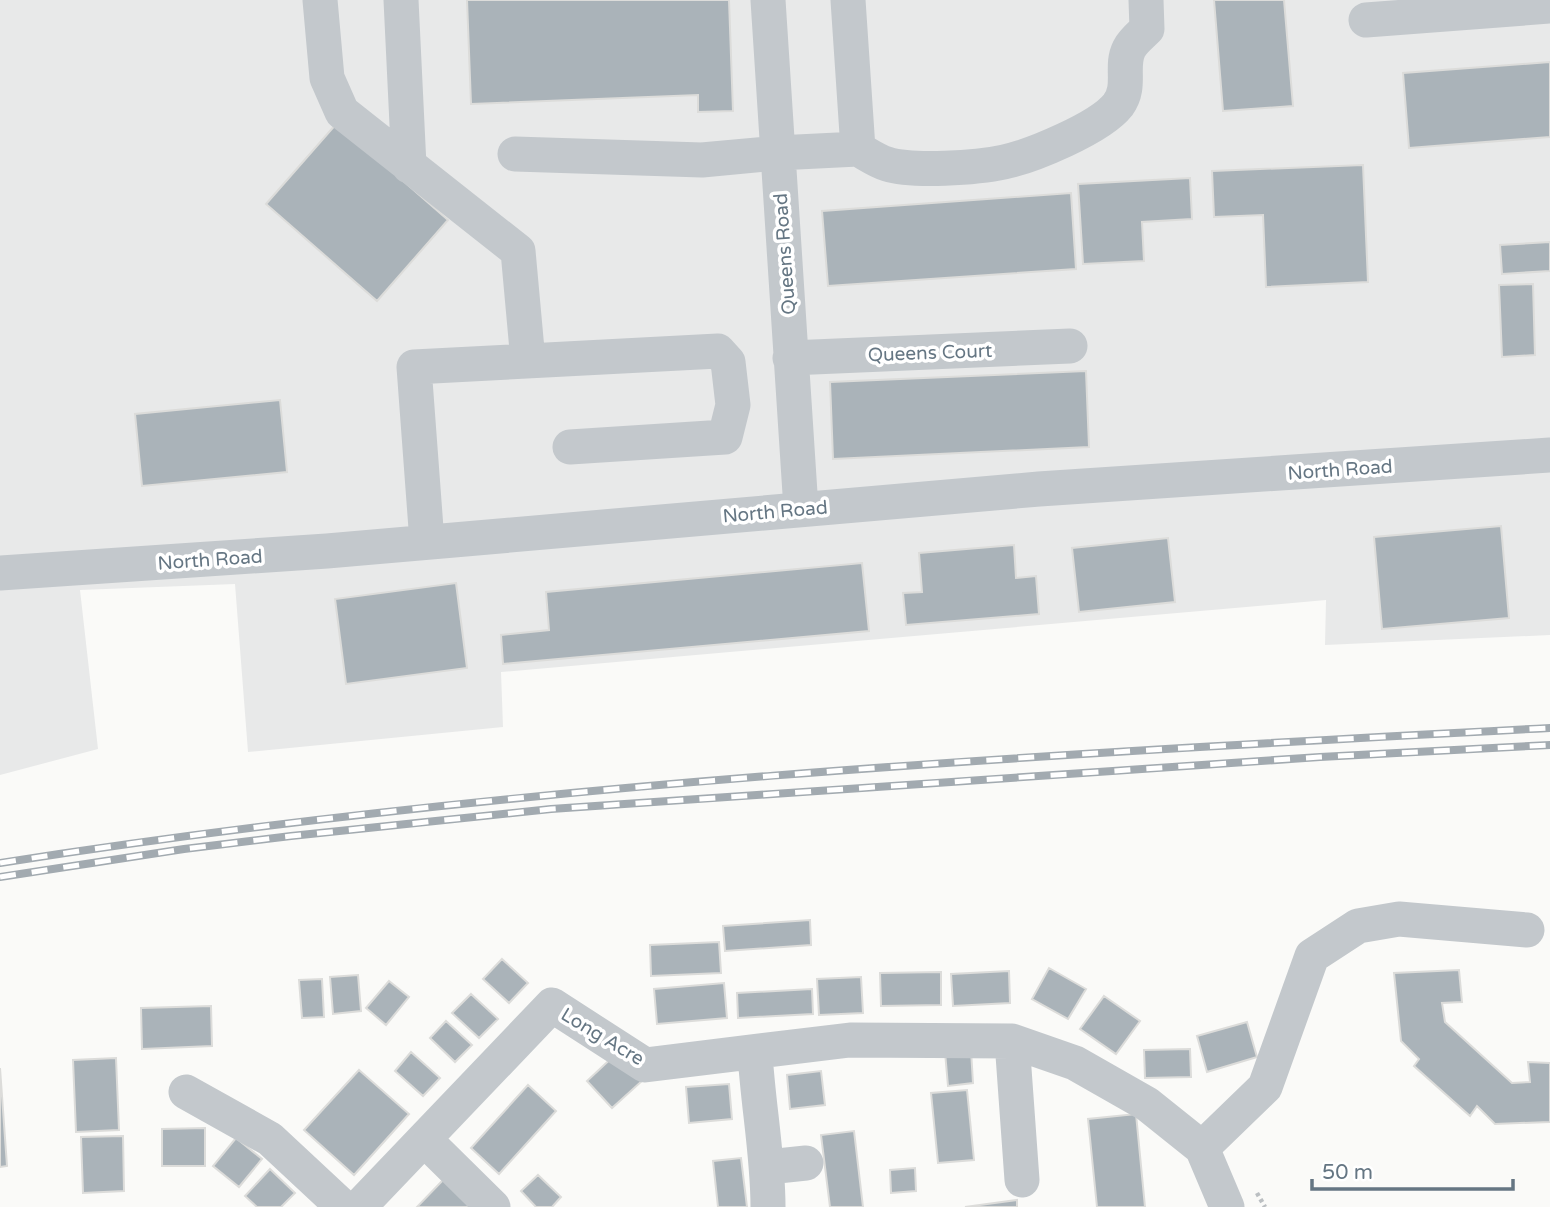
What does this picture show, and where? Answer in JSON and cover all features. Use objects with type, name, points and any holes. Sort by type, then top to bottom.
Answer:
[{"type":"street","points":[[320,0],[327,78],[342,112],[518,251],[528,361]]},
{"type":"street","points":[[401,0],[409,166]]},
{"type":"street","name":"Queens Road","points":[[768,0],[801,509]]},
{"type":"street","points":[[848,0],[858,149]]},
{"type":"street","points":[[515,154],[702,160],[858,149],[887,164],[910,167],[990,164],[1037,152],[1098,121],[1115,108],[1125,94],[1129,49],[1147,29],[1146,0]]},
{"type":"street","points":[[1366,20],[1550,6]]},
{"type":"street","name":"Queens Court","points":[[790,358],[1070,346]]},
{"type":"street","points":[[427,542],[414,367],[718,351],[728,362],[733,405],[725,437],[570,447]]},
{"type":"street","name":"North Road","points":[[0,573],[327,551],[1039,489],[1550,455]]},
{"type":"street","points":[[1202,1148],[1265,1087],[1312,956],[1358,926],[1399,919],[1527,930]]},
{"type":"street","name":"Long Acre","points":[[359,1207],[552,1005],[645,1065],[850,1040],[1012,1041],[1075,1063],[1147,1104],[1202,1148],[1227,1207]]},
{"type":"street","points":[[1012,1041],[1022,1180]]},
{"type":"street","points":[[755,1053],[758,1104],[768,1167],[768,1207]]},
{"type":"street","points":[[186,1092],[270,1139],[344,1207]]},
{"type":"street","points":[[424,1139],[493,1207]]},
{"type":"street","points":[[768,1167],[806,1163]]},
{"type":"shaded area","points":[[0,0],[1550,0],[1550,635],[1325,645],[1326,600],[501,672],[503,727],[248,752],[235,584],[80,590],[98,749],[0,775]]},
{"type":"building","points":[[467,0],[729,0],[733,111],[698,112],[698,95],[471,104]]},
{"type":"building","points":[[1214,0],[1284,0],[1293,106],[1223,111]]},
{"type":"building","points":[[1550,62],[1550,137],[1409,148],[1403,73]]},
{"type":"building","points":[[337,123],[448,220],[377,301],[266,204]]},
{"type":"building","points":[[1363,165],[1368,282],[1266,287],[1263,215],[1214,217],[1212,171]]},
{"type":"building","points":[[1190,178],[1192,219],[1142,222],[1144,261],[1083,264],[1078,184]]},
{"type":"building","points":[[1071,193],[1076,269],[828,286],[822,211]]},
{"type":"building","points":[[1550,242],[1550,271],[1502,274],[1500,245]]},
{"type":"building","points":[[1533,284],[1535,355],[1502,357],[1499,285]]},
{"type":"building","points":[[1086,371],[1089,447],[833,459],[830,382]]},
{"type":"building","points":[[280,400],[287,472],[142,486],[135,414]]},
{"type":"building","points":[[1501,526],[1509,618],[1382,629],[1374,537]]},
{"type":"building","points":[[1168,538],[1175,602],[1079,612],[1072,548]]},
{"type":"building","points":[[1014,545],[1016,578],[1036,576],[1039,614],[906,625],[903,593],[922,592],[919,553]]},
{"type":"building","points":[[862,563],[869,631],[503,664],[501,635],[549,630],[546,592]]},
{"type":"building","points":[[456,583],[467,668],[346,684],[335,599]]},
{"type":"building","points":[[810,920],[811,945],[725,951],[723,926]]},
{"type":"building","points":[[719,942],[721,973],[651,976],[650,945]]},
{"type":"building","points":[[502,959],[528,983],[509,1003],[483,979]]},
{"type":"building","points":[[1049,968],[1086,989],[1068,1019],[1032,999]]},
{"type":"building","points":[[1459,970],[1462,1002],[1442,1003],[1445,1022],[1512,1083],[1530,1082],[1528,1062],[1550,1063],[1550,1122],[1495,1124],[1477,1106],[1470,1116],[1414,1066],[1419,1059],[1401,1041],[1394,973]]},
{"type":"building","points":[[1009,971],[1010,1003],[953,1006],[951,974]]},
{"type":"building","points":[[941,972],[941,1005],[881,1006],[880,973]]},
{"type":"building","points":[[358,975],[361,1011],[333,1014],[330,977]]},
{"type":"building","points":[[861,977],[863,1013],[819,1015],[817,979]]},
{"type":"building","points":[[322,979],[324,1017],[302,1018],[299,980]]},
{"type":"building","points":[[389,981],[409,997],[386,1025],[366,1008]]},
{"type":"building","points":[[724,983],[727,1018],[657,1024],[654,989]]},
{"type":"building","points":[[812,989],[813,1014],[738,1018],[737,993]]},
{"type":"building","points":[[471,994],[498,1019],[479,1038],[452,1013]]},
{"type":"building","points":[[1104,996],[1140,1021],[1116,1054],[1080,1029]]},
{"type":"building","points":[[211,1006],[212,1046],[142,1049],[141,1008]]},
{"type":"building","points":[[446,1021],[472,1045],[455,1062],[430,1038]]},
{"type":"building","points":[[1247,1022],[1257,1057],[1207,1072],[1197,1036]]},
{"type":"building","points":[[1190,1049],[1191,1077],[1145,1078],[1144,1050]]},
{"type":"building","points":[[971,1050],[973,1083],[948,1086],[945,1052]]},
{"type":"building","points":[[411,1052],[440,1078],[423,1096],[395,1071]]},
{"type":"building","points":[[618,1052],[643,1080],[612,1108],[587,1081]]},
{"type":"building","points":[[116,1058],[119,1130],[76,1132],[73,1060]]},
{"type":"building","points":[[0,1068],[7,1166],[0,1167]]},
{"type":"building","points":[[359,1070],[409,1114],[354,1175],[304,1130]]},
{"type":"building","points":[[821,1071],[825,1105],[790,1109],[787,1075]]},
{"type":"building","points":[[729,1084],[732,1119],[689,1123],[686,1087]]},
{"type":"building","points":[[528,1085],[556,1111],[499,1174],[471,1148]]},
{"type":"building","points":[[967,1090],[974,1160],[938,1163],[931,1093]]},
{"type":"building","points":[[1136,1114],[1145,1207],[1097,1207],[1088,1119]]},
{"type":"building","points":[[205,1128],[205,1166],[162,1166],[162,1129]]},
{"type":"building","points":[[854,1131],[863,1207],[830,1207],[821,1135]]},
{"type":"building","points":[[123,1136],[124,1191],[83,1193],[81,1137]]},
{"type":"building","points":[[236,1138],[262,1159],[239,1187],[213,1166]]},
{"type":"building","points":[[741,1158],[747,1207],[718,1207],[713,1161]]},
{"type":"building","points":[[915,1168],[916,1191],[891,1193],[890,1170]]},
{"type":"building","points":[[270,1169],[295,1193],[281,1207],[257,1207],[245,1196]]},
{"type":"building","points":[[538,1175],[561,1197],[552,1207],[536,1207],[521,1191]]},
{"type":"building","points":[[444,1179],[470,1204],[467,1207],[417,1207]]},
{"type":"building","points":[[1017,1200],[1017,1207],[965,1207]]},
{"type":"railway","points":[[0,863],[193,835],[579,792],[967,761],[1550,728]]},
{"type":"railway","points":[[0,877],[184,849],[551,809],[1320,757],[1550,745]]}]
